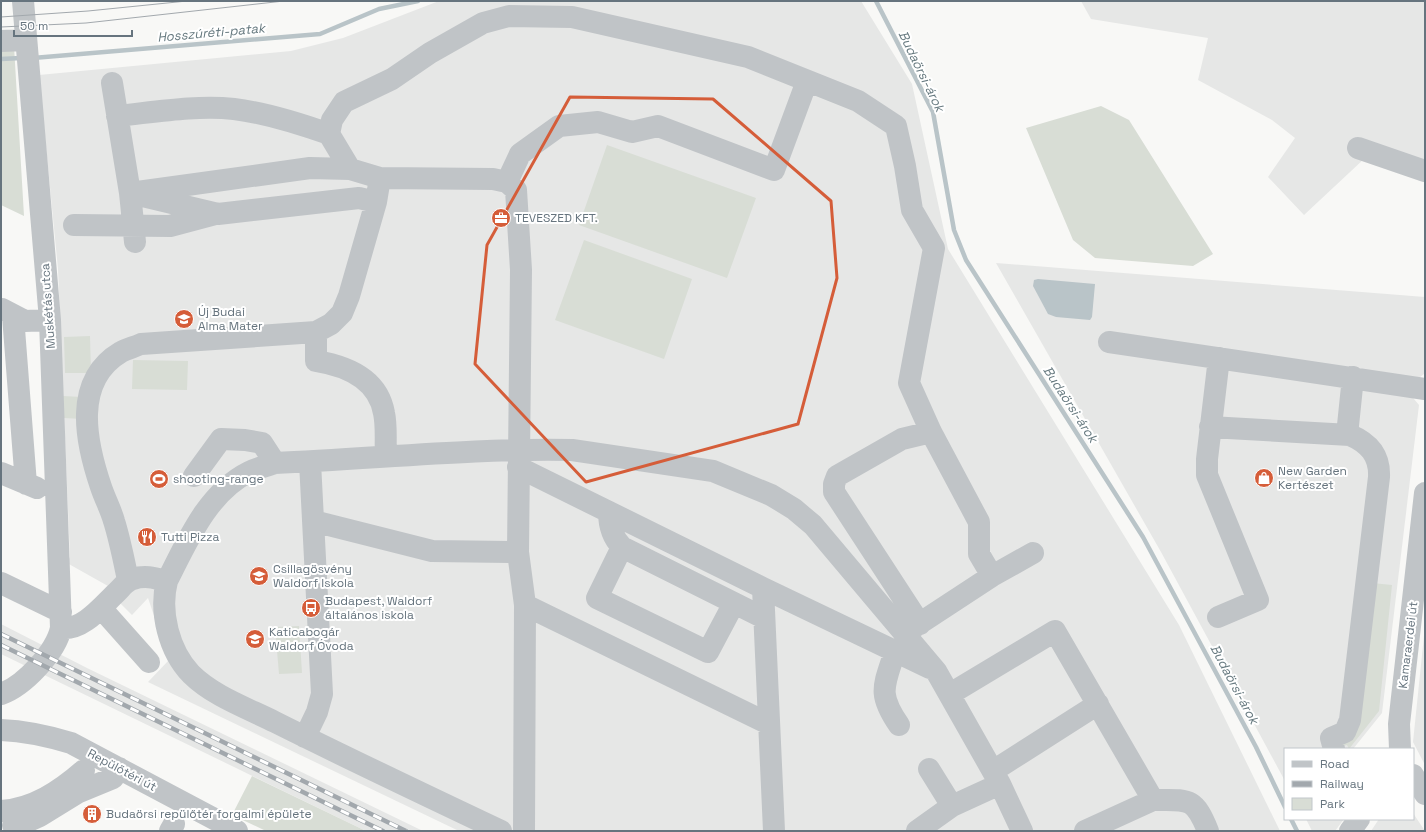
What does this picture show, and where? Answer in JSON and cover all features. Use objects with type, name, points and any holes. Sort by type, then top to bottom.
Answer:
[{"type":"street","name":"Muskétás utca","points":[[23,1],[50,320],[61,620]]},
{"type":"street","points":[[329,134],[332,120],[344,102],[392,79],[430,53],[483,23],[509,16],[572,18],[748,57],[858,101],[896,126],[905,166],[912,210],[934,248],[909,383],[931,432],[979,522],[979,554],[992,576]]},
{"type":"street","points":[[1,41],[26,40]]},
{"type":"street","points":[[507,182],[520,154],[559,126],[598,122],[632,132],[658,126],[774,170],[808,81]]},
{"type":"street","points":[[112,84],[130,193],[134,234]]},
{"type":"street","points":[[117,116],[185,108],[234,109],[288,120],[329,134],[350,169]]},
{"type":"street","points":[[1358,148],[1425,171]]},
{"type":"street","points":[[130,193],[310,168],[350,169],[380,178],[493,179],[507,182],[516,190],[521,262],[518,552],[525,605],[524,831]]},
{"type":"street","points":[[128,580],[114,521],[99,481],[87,432],[87,407],[90,392],[97,376],[106,364],[121,352],[141,344],[316,332],[331,324],[342,313],[349,296],[376,202],[380,178]]},
{"type":"street","points":[[130,193],[218,214]]},
{"type":"street","points":[[74,225],[134,234],[218,214],[359,198],[376,202]]},
{"type":"street","points":[[7,312],[26,321],[50,320]]},
{"type":"street","points":[[7,312],[26,484]]},
{"type":"street","points":[[316,332],[316,361],[334,364],[351,370],[374,390],[384,414],[386,456]]},
{"type":"street","points":[[1109,342],[1353,377],[1425,389]]},
{"type":"street","points":[[1218,617],[1258,600],[1207,475],[1210,427],[1219,358]]},
{"type":"street","points":[[1347,435],[1353,377]]},
{"type":"street","points":[[1210,427],[1347,435],[1360,439],[1374,452],[1378,460],[1379,477],[1350,720],[1345,732],[1331,738],[1334,748]]},
{"type":"street","points":[[907,636],[834,492],[834,484],[838,476],[902,439],[931,432]]},
{"type":"street","points":[[194,476],[221,439],[245,440],[262,443],[275,463]]},
{"type":"street","points":[[501,831],[305,737],[204,686],[190,673],[177,656],[169,635],[164,600],[167,581],[198,523],[213,501],[229,485],[249,471],[275,463],[310,462],[386,456],[518,458],[572,450],[713,471],[771,495],[794,509],[813,525],[936,671],[996,778],[1022,831]]},
{"type":"street","points":[[518,458],[609,512],[763,588],[907,636]]},
{"type":"street","points":[[305,737],[317,712],[322,694],[310,462]]},
{"type":"street","points":[[1,473],[26,484],[57,493]]},
{"type":"street","name":"Kamaraerdei út","points":[[1400,748],[1399,724],[1422,563],[1425,492]]},
{"type":"street","points":[[609,512],[611,530],[615,539],[622,547],[764,618]]},
{"type":"street","points":[[313,521],[432,551],[518,552]]},
{"type":"street","points":[[622,547],[598,598],[708,652],[734,603]]},
{"type":"street","points":[[899,725],[888,708],[884,696],[886,679],[907,636],[992,576],[1034,553]]},
{"type":"street","points":[[1,583],[61,620],[68,629],[80,624],[101,608],[128,580],[148,577],[167,581]]},
{"type":"street","points":[[763,588],[774,831]]},
{"type":"street","points":[[525,605],[768,724]]},
{"type":"street","points":[[101,608],[149,662]]},
{"type":"street","points":[[1,694],[21,684],[54,647],[61,620]]},
{"type":"street","points":[[950,694],[1055,631],[1153,800]]},
{"type":"street","points":[[917,831],[952,806],[996,778],[1098,704]]},
{"type":"street","name":"Repülőtéri út","points":[[1,730],[48,736],[70,743],[237,831]]},
{"type":"street","points":[[7,818],[22,824],[40,816],[79,792],[113,778],[119,768]]},
{"type":"street","points":[[7,818],[21,808],[40,801],[84,770]]},
{"type":"street","points":[[929,770],[952,806]]},
{"type":"street","points":[[1414,777],[1425,794]]},
{"type":"street","points":[[1084,831],[1153,800],[1178,800],[1191,802],[1201,813],[1208,831]]},
{"type":"street","points":[[1350,831],[1358,820]]},
{"type":"highlighted area","points":[[570,97],[713,99],[831,201],[837,278],[798,424],[586,482],[475,364],[487,245]]},
{"type":"shaded area","points":[[439,1],[861,1],[912,84],[948,249],[1179,625],[1280,831],[459,831],[148,682],[169,660],[148,598],[132,615],[118,601],[108,586],[67,563],[70,557],[58,269],[39,75],[291,51],[343,38]]},
{"type":"shaded area","points":[[1081,1],[1425,1],[1425,176],[1365,158],[1304,215],[1268,177],[1295,138],[1272,120],[1198,80],[1208,38],[1091,19]]},
{"type":"shaded area","name":"New Garden Kertészet","points":[[996,263],[1425,297],[1425,366],[1424,374],[1415,381],[1409,393],[1419,405],[1382,713],[1354,748],[1284,748],[1284,779],[1161,552]]},
{"type":"shaded area","points":[[1038,279],[1095,284],[1092,317],[1090,320],[1056,317],[1048,314],[1033,286],[1034,280]]},
{"type":"shaded area","points":[[1,624],[87,668],[423,831],[366,831],[1,654]]},
{"type":"shaded area","points":[[1425,626],[1425,765],[1413,742]]},
{"type":"shaded area","points":[[1414,814],[1425,831],[1371,831],[1378,820],[1414,820]]},
{"type":"shaded area","points":[[1306,820],[1343,820],[1335,831],[1312,831]]},
{"type":"green space","points":[[1,46],[14,46],[24,216],[1,205]]},
{"type":"green space","points":[[1101,106],[1129,120],[1213,254],[1193,266],[1095,258],[1073,240],[1026,128]]},
{"type":"green space","points":[[607,145],[756,198],[727,278],[579,225]]},
{"type":"green space","points":[[584,240],[692,279],[664,359],[555,320]]},
{"type":"green space","points":[[90,336],[91,373],[65,373],[64,337]]},
{"type":"green space","points":[[133,360],[188,361],[187,390],[132,389]]},
{"type":"green space","points":[[63,396],[82,397],[82,419],[64,418]]},
{"type":"green space","points":[[1372,583],[1392,585],[1379,711],[1350,748],[1347,745],[1337,747]]},
{"type":"green space","points":[[299,626],[302,673],[279,674],[275,627]]},
{"type":"green space","points":[[252,776],[366,831],[266,831],[232,815]]},
{"type":"waterway","name":"Hosszúréti-patak","points":[[33,58],[320,34],[379,9],[418,1]]},
{"type":"waterway","name":"Budaörsi-árok","points":[[876,1],[933,112],[954,230],[966,260],[1143,537],[1256,747],[1284,805]]},
{"type":"waterway","name":"Hosszúréti-patak","points":[[1,59],[21,58]]},
{"type":"waterway","name":"Budaörsi-árok","points":[[1292,820],[1297,831]]},
{"type":"tram line","points":[[1,17],[88,11],[187,1]]},
{"type":"tram line","points":[[1,27],[86,23],[284,1]]},
{"type":"railway","points":[[1,634],[406,831]]},
{"type":"railway","points":[[1,645],[383,831]]},
{"type":"place","name":"TEVESZED KFT.","points":[[501,218]]},
{"type":"place","name":"Új Budai Alma Mater","points":[[184,319]]},
{"type":"place","name":"New Garden Kertészet","points":[[1264,478]]},
{"type":"place","name":"shooting-range","points":[[159,479]]},
{"type":"place","name":"Tutti Pizza","points":[[147,537]]},
{"type":"place","name":"Csillagösvény Waldorf Iskola","points":[[259,576]]},
{"type":"place","name":"Budapest, Waldorf általános iskola","points":[[311,608]]},
{"type":"place","name":"Katicabogár Waldorf Óvoda","points":[[255,639]]},
{"type":"place","name":"Budaörsi repülőtér forgalmi épülete","points":[[92,814]]}]
